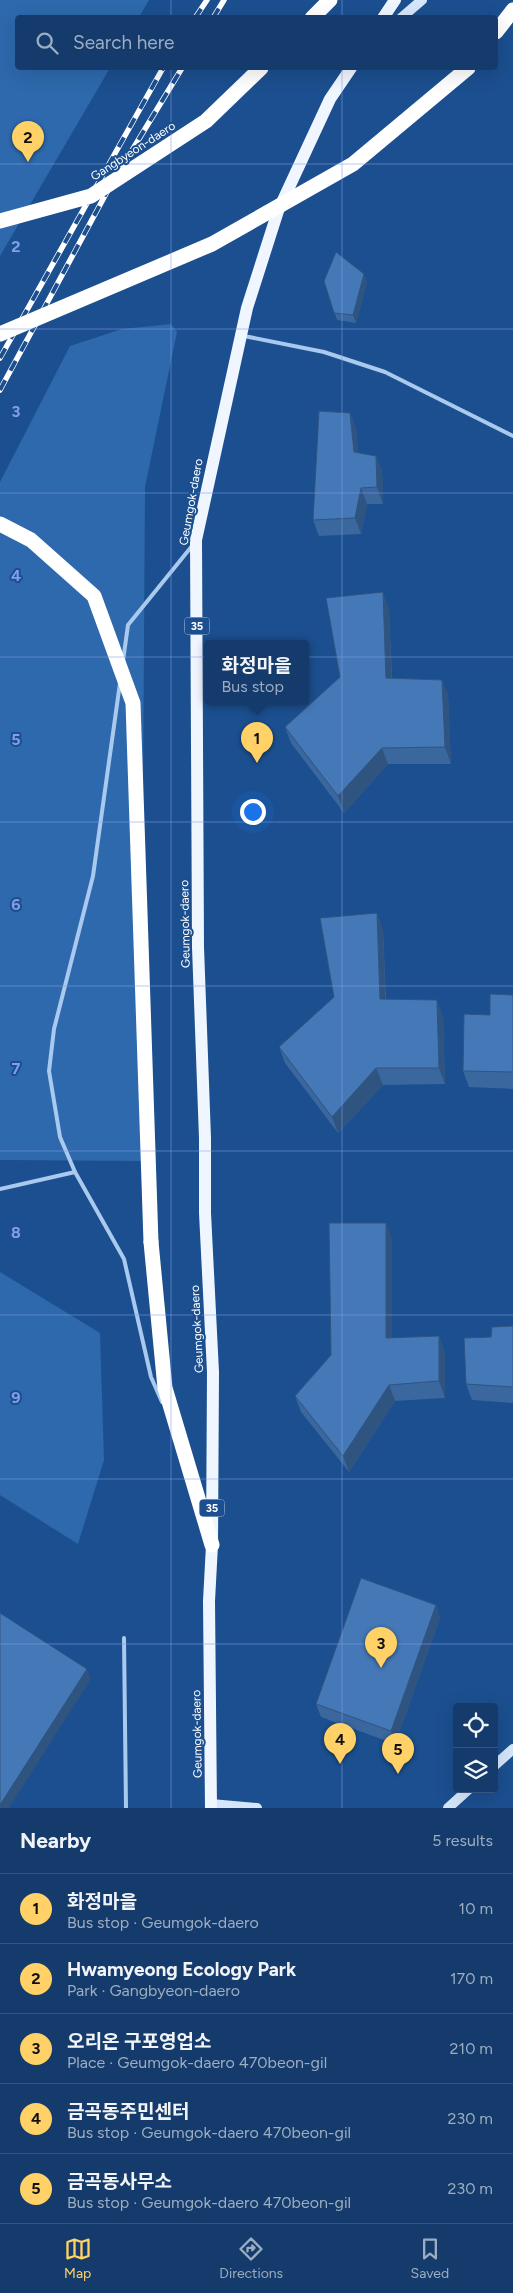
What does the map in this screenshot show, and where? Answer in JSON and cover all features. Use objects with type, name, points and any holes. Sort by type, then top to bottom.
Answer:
[{"type":"highway","points":[[315,15],[330,0]]},
{"type":"highway","points":[[498,29],[513,10]]},
{"type":"highway","name":"Gangbyeon-daero","points":[[0,221],[91,196],[206,121],[259,70]]},
{"type":"highway","points":[[0,334],[212,244],[345,168],[466,70]]},
{"type":"highway","points":[[0,524],[31,540],[94,596],[133,703],[151,1242],[165,1388],[212,1544]]},
{"type":"main road","points":[[385,15],[394,0]]},
{"type":"main road","name":"Geumgok-daero","points":[[211,1806],[209,1601],[212,1544],[213,1372],[205,1213],[205,1138],[198,947],[196,540],[247,308],[278,211],[330,99],[350,70]]},
{"type":"street","points":[[404,15],[422,0]]},
{"type":"street","points":[[498,1762],[513,1749]]},
{"type":"street","points":[[448,1808],[465,1793]]},
{"type":"street","points":[[211,1806],[257,1808]]},
{"type":"lane","points":[[242,335],[324,352],[385,372],[513,436]]},
{"type":"lane","points":[[184,1450],[151,1377],[124,1259],[75,1172],[60,1137],[49,1071],[54,1029],[93,876],[128,626],[196,540]]},
{"type":"lane","points":[[0,1189],[75,1172]]},
{"type":"lane","points":[[124,1638],[126,1808]]},
{"type":"shaded area","points":[[0,0],[149,0],[140,15],[15,15],[15,70],[109,70],[0,256]]},
{"type":"shaded area","points":[[171,324],[177,332],[145,487],[143,796],[145,1161],[0,1160],[0,482],[70,346],[122,329]]},
{"type":"shaded area","points":[[0,1272],[100,1333],[104,1460],[78,1544],[0,1495]]},
{"type":"building","points":[[336,252],[364,274],[353,315],[334,313],[324,281]]},
{"type":"building","points":[[319,411],[350,413],[354,452],[376,456],[377,487],[361,488],[355,518],[313,520]]},
{"type":"building","points":[[383,592],[386,678],[442,680],[445,747],[382,748],[338,796],[285,727],[340,677],[326,598]]},
{"type":"building","points":[[377,913],[380,999],[437,1000],[439,1068],[376,1068],[332,1117],[279,1047],[334,997],[320,918]]},
{"type":"building","points":[[490,994],[513,995],[513,1072],[463,1071],[464,1014],[490,1015]]},
{"type":"building","points":[[329,1223],[386,1223],[386,1338],[439,1336],[439,1381],[389,1385],[343,1456],[295,1396],[331,1355]]},
{"type":"building","points":[[513,1326],[513,1387],[466,1384],[464,1338],[491,1337],[492,1327]]},
{"type":"building","points":[[361,1578],[436,1605],[391,1731],[316,1704]]},
{"type":"building","points":[[0,1613],[87,1669],[0,1805]]},
{"type":"railway","points":[[197,15],[207,0]]},
{"type":"railway","points":[[215,15],[224,0]]},
{"type":"railway","points":[[0,358],[162,70]]},
{"type":"railway","points":[[0,390],[108,190],[181,70]]},
{"type":"place","name":"Hwamyeong Ecology Park","points":[[28,162]]},
{"type":"place","name":"화정마을","points":[[257,763]]},
{"type":"place","name":"오리온 구포영업소","points":[[381,1668]]},
{"type":"place","name":"금곡동주민센터","points":[[340,1764]]},
{"type":"place","name":"금곡동사무소","points":[[398,1774]]}]
